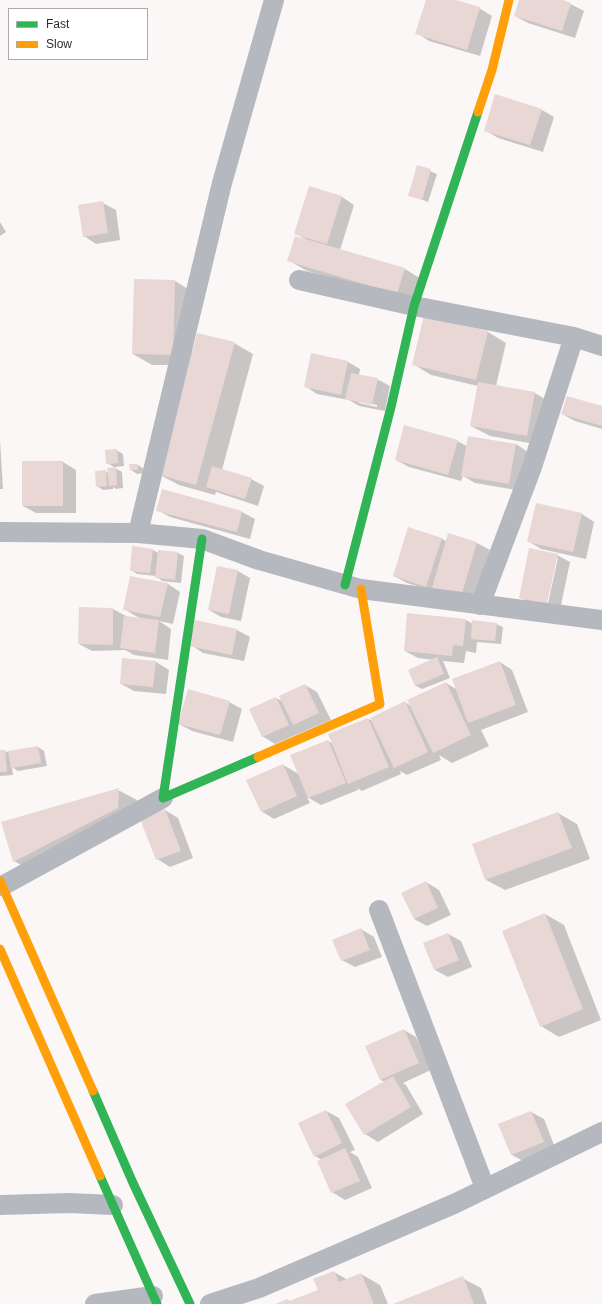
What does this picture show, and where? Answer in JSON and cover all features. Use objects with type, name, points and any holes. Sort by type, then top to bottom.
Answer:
[{"type":"street","points":[[138,533],[222,183],[274,0]]},
{"type":"street","points":[[190,1304],[157,1230],[133,1183],[1,883],[163,798],[380,704],[353,587],[414,306],[492,70],[509,0]]},
{"type":"street","points":[[299,280],[414,306],[574,337],[602,346]]},
{"type":"street","points":[[480,605],[532,467],[574,337]]},
{"type":"street","points":[[0,532],[138,533],[202,539],[259,560],[353,587],[602,620]]},
{"type":"street","points":[[163,798],[202,539]]},
{"type":"street","points":[[379,910],[485,1188]]},
{"type":"street","points":[[0,949],[155,1300],[95,1304]]},
{"type":"street","points":[[210,1304],[259,1288],[456,1203],[602,1132]]},
{"type":"street","points":[[0,1205],[68,1203],[113,1205]]},
{"type":"building","points":[[426,0],[456,0],[480,7],[467,50],[415,34]]},
{"type":"building","points":[[519,0],[563,0],[571,3],[562,31],[514,16]]},
{"type":"building","points":[[495,94],[542,109],[530,145],[484,131]]},
{"type":"building","points":[[417,165],[431,169],[422,200],[408,196]]},
{"type":"building","points":[[309,186],[342,196],[327,244],[294,234]]},
{"type":"building","points":[[103,201],[108,233],[83,237],[78,205]]},
{"type":"building","points":[[295,236],[405,268],[397,294],[287,261]]},
{"type":"building","points":[[134,279],[175,280],[173,355],[132,354]]},
{"type":"building","points":[[424,316],[488,331],[476,380],[412,365]]},
{"type":"building","points":[[197,333],[235,342],[196,485],[159,475]]},
{"type":"building","points":[[311,353],[348,361],[341,395],[304,387]]},
{"type":"building","points":[[351,373],[378,378],[372,405],[345,399]]},
{"type":"building","points":[[478,382],[535,392],[527,436],[470,426]]},
{"type":"building","points":[[567,396],[602,406],[602,426],[561,414]]},
{"type":"building","points":[[404,425],[458,440],[448,475],[395,460]]},
{"type":"building","points":[[468,436],[516,444],[509,484],[461,476]]},
{"type":"building","points":[[117,449],[118,463],[106,464],[105,450]]},
{"type":"building","points":[[22,461],[63,461],[63,506],[22,506]]},
{"type":"building","points":[[129,464],[138,464],[138,470],[130,470]]},
{"type":"building","points":[[212,466],[252,478],[245,499],[206,487]]},
{"type":"building","points":[[116,467],[117,485],[109,486],[107,468]]},
{"type":"building","points":[[106,470],[107,486],[96,487],[95,471]]},
{"type":"building","points":[[162,489],[242,511],[237,532],[156,511]]},
{"type":"building","points":[[536,503],[582,513],[573,552],[527,542]]},
{"type":"building","points":[[408,527],[442,538],[426,587],[393,576]]},
{"type":"building","points":[[448,533],[477,542],[461,597],[432,588]]},
{"type":"building","points":[[132,546],[153,549],[150,573],[130,571]]},
{"type":"building","points":[[529,548],[558,554],[547,604],[519,598]]},
{"type":"building","points":[[158,550],[178,552],[175,580],[155,578]]},
{"type":"building","points":[[217,566],[238,570],[229,614],[208,610]]},
{"type":"building","points":[[130,576],[168,583],[160,617],[123,610]]},
{"type":"building","points":[[79,607],[113,608],[113,645],[78,644]]},
{"type":"building","points":[[407,613],[466,619],[463,646],[453,645],[452,656],[404,651]]},
{"type":"building","points":[[124,616],[159,620],[155,653],[120,648]]},
{"type":"building","points":[[195,620],[237,629],[232,655],[189,646]]},
{"type":"building","points":[[472,620],[497,623],[495,641],[471,639]]},
{"type":"building","points":[[437,657],[444,674],[415,686],[408,670]]},
{"type":"building","points":[[122,658],[156,661],[153,687],[120,684]]},
{"type":"building","points":[[500,661],[516,705],[468,723],[452,679]]},
{"type":"building","points":[[446,682],[471,735],[433,753],[407,700]]},
{"type":"building","points":[[305,684],[319,713],[293,725],[279,696]]},
{"type":"building","points":[[188,689],[230,701],[220,735],[178,724]]},
{"type":"building","points":[[276,697],[289,725],[262,737],[249,709]]},
{"type":"building","points":[[405,701],[428,752],[394,768],[370,718]]},
{"type":"building","points":[[368,718],[389,767],[348,784],[328,734]]},
{"type":"building","points":[[328,740],[346,783],[308,798],[290,755]]},
{"type":"building","points":[[38,746],[41,763],[11,768],[8,751]]},
{"type":"building","points":[[0,750],[5,750],[7,772],[0,772]]},
{"type":"building","points":[[283,764],[297,796],[261,812],[246,780]]},
{"type":"building","points":[[119,788],[118,808],[13,862],[1,822]]},
{"type":"building","points":[[165,809],[181,851],[156,860],[140,819]]},
{"type":"building","points":[[558,812],[572,848],[485,880],[472,844]]},
{"type":"building","points":[[426,881],[438,908],[414,919],[401,893]]},
{"type":"building","points":[[545,913],[583,1009],[540,1027],[502,931]]},
{"type":"building","points":[[361,928],[370,950],[341,961],[332,940]]},
{"type":"building","points":[[448,933],[459,960],[434,970],[423,943]]},
{"type":"building","points":[[404,1029],[419,1063],[380,1080],[365,1046]]},
{"type":"building","points":[[393,1076],[411,1107],[364,1135],[345,1104]]},
{"type":"building","points":[[326,1110],[342,1143],[314,1157],[298,1123]]},
{"type":"building","points":[[531,1111],[544,1142],[511,1155],[498,1124]]},
{"type":"building","points":[[345,1148],[360,1181],[331,1193],[317,1161]]},
{"type":"building","points":[[334,1271],[339,1282],[361,1273],[374,1304],[275,1304],[288,1299],[289,1301],[318,1290],[313,1279]]},
{"type":"building","points":[[463,1276],[474,1304],[393,1304]]},
{"type":"traffic: fast","points":[[345,585],[391,407],[414,306],[478,112]]},
{"type":"traffic: fast","points":[[202,539],[163,798],[258,757]]},
{"type":"traffic: fast","points":[[93,1091],[133,1183],[190,1304]]},
{"type":"traffic: fast","points":[[100,1176],[157,1304]]},
{"type":"traffic: slow","points":[[478,112],[492,70],[509,0]]},
{"type":"traffic: slow","points":[[258,757],[380,704],[361,589]]},
{"type":"traffic: slow","points":[[0,881],[93,1091]]},
{"type":"traffic: slow","points":[[0,949],[100,1176]]}]
